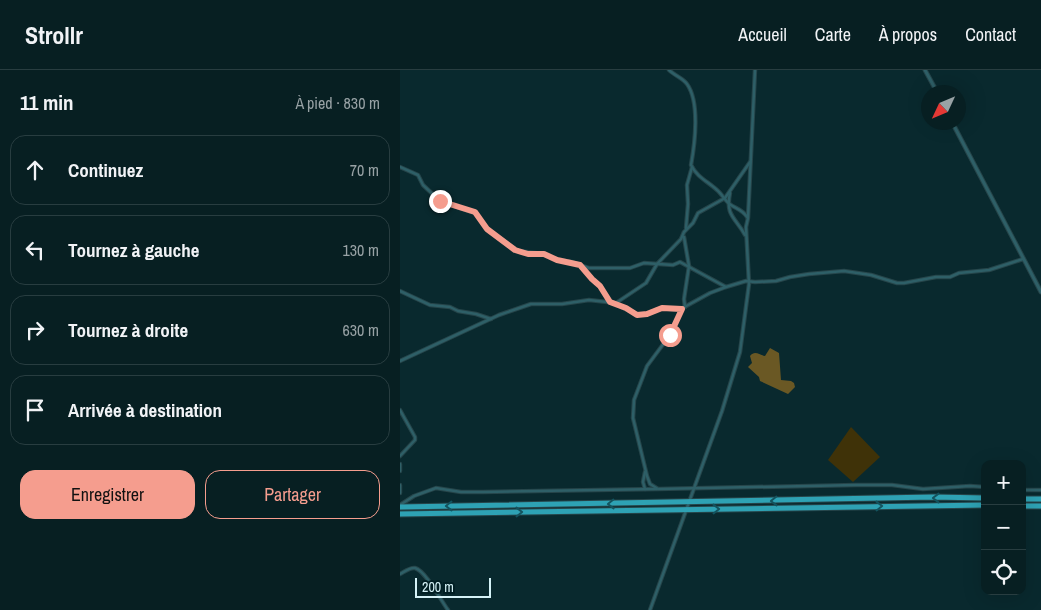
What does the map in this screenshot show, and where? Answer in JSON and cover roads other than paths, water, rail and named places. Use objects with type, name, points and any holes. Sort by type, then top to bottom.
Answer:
[{"type":"highway","points":[[400,504],[981,498]]},
{"type":"highway","points":[[1026,498],[1041,499]]},
{"type":"highway","points":[[400,514],[981,505]]},
{"type":"highway","points":[[1026,506],[1041,506]]},
{"type":"street","points":[[612,303],[646,283],[657,264],[683,236],[686,229],[687,185],[692,167],[695,111],[693,94],[686,82],[669,70]]},
{"type":"street","points":[[650,610],[722,411],[740,352],[749,281],[746,238],[755,70]]},
{"type":"street","points":[[925,70],[933,85]]},
{"type":"street","points":[[956,130],[1041,292]]},
{"type":"street","points":[[686,229],[693,223],[701,211],[725,199],[751,161]]},
{"type":"street","points":[[400,167],[418,175],[423,185],[440,201],[475,212],[487,229],[515,250],[528,254],[544,254],[557,260],[590,268],[630,268],[644,263],[673,265],[680,262],[726,287]]},
{"type":"street","points":[[692,167],[698,176],[718,190],[728,202],[743,212],[748,218]]},
{"type":"street","points":[[730,192],[729,211],[746,238]]},
{"type":"street","points":[[658,488],[650,484],[646,471],[633,418],[634,400],[647,366],[670,335],[683,308],[689,266],[683,236]]},
{"type":"street","points":[[400,361],[492,319],[531,304],[562,304],[589,300],[612,303],[640,316],[662,308],[683,308],[710,293],[749,281],[776,281],[809,274],[844,271],[872,275],[904,283],[936,278],[950,278],[959,273],[989,270],[1023,259]]},
{"type":"street","points":[[580,265],[600,286],[612,303]]},
{"type":"street","points":[[400,291],[430,305],[450,307],[458,311],[492,319]]},
{"type":"street","points":[[624,297],[623,304],[626,308]]},
{"type":"street","points":[[400,410],[415,440],[400,456]]},
{"type":"street","points":[[400,464],[400,471]]},
{"type":"street","points":[[645,489],[643,482],[646,471]]},
{"type":"street","points":[[400,504],[414,496],[436,488],[461,492],[483,492],[856,485],[892,485],[923,489],[981,487]]},
{"type":"street","points":[[400,486],[400,493]]},
{"type":"street","points":[[1026,490],[1041,490]]},
{"type":"street","points":[[400,574],[412,568],[417,570],[428,580],[448,610]]}]
